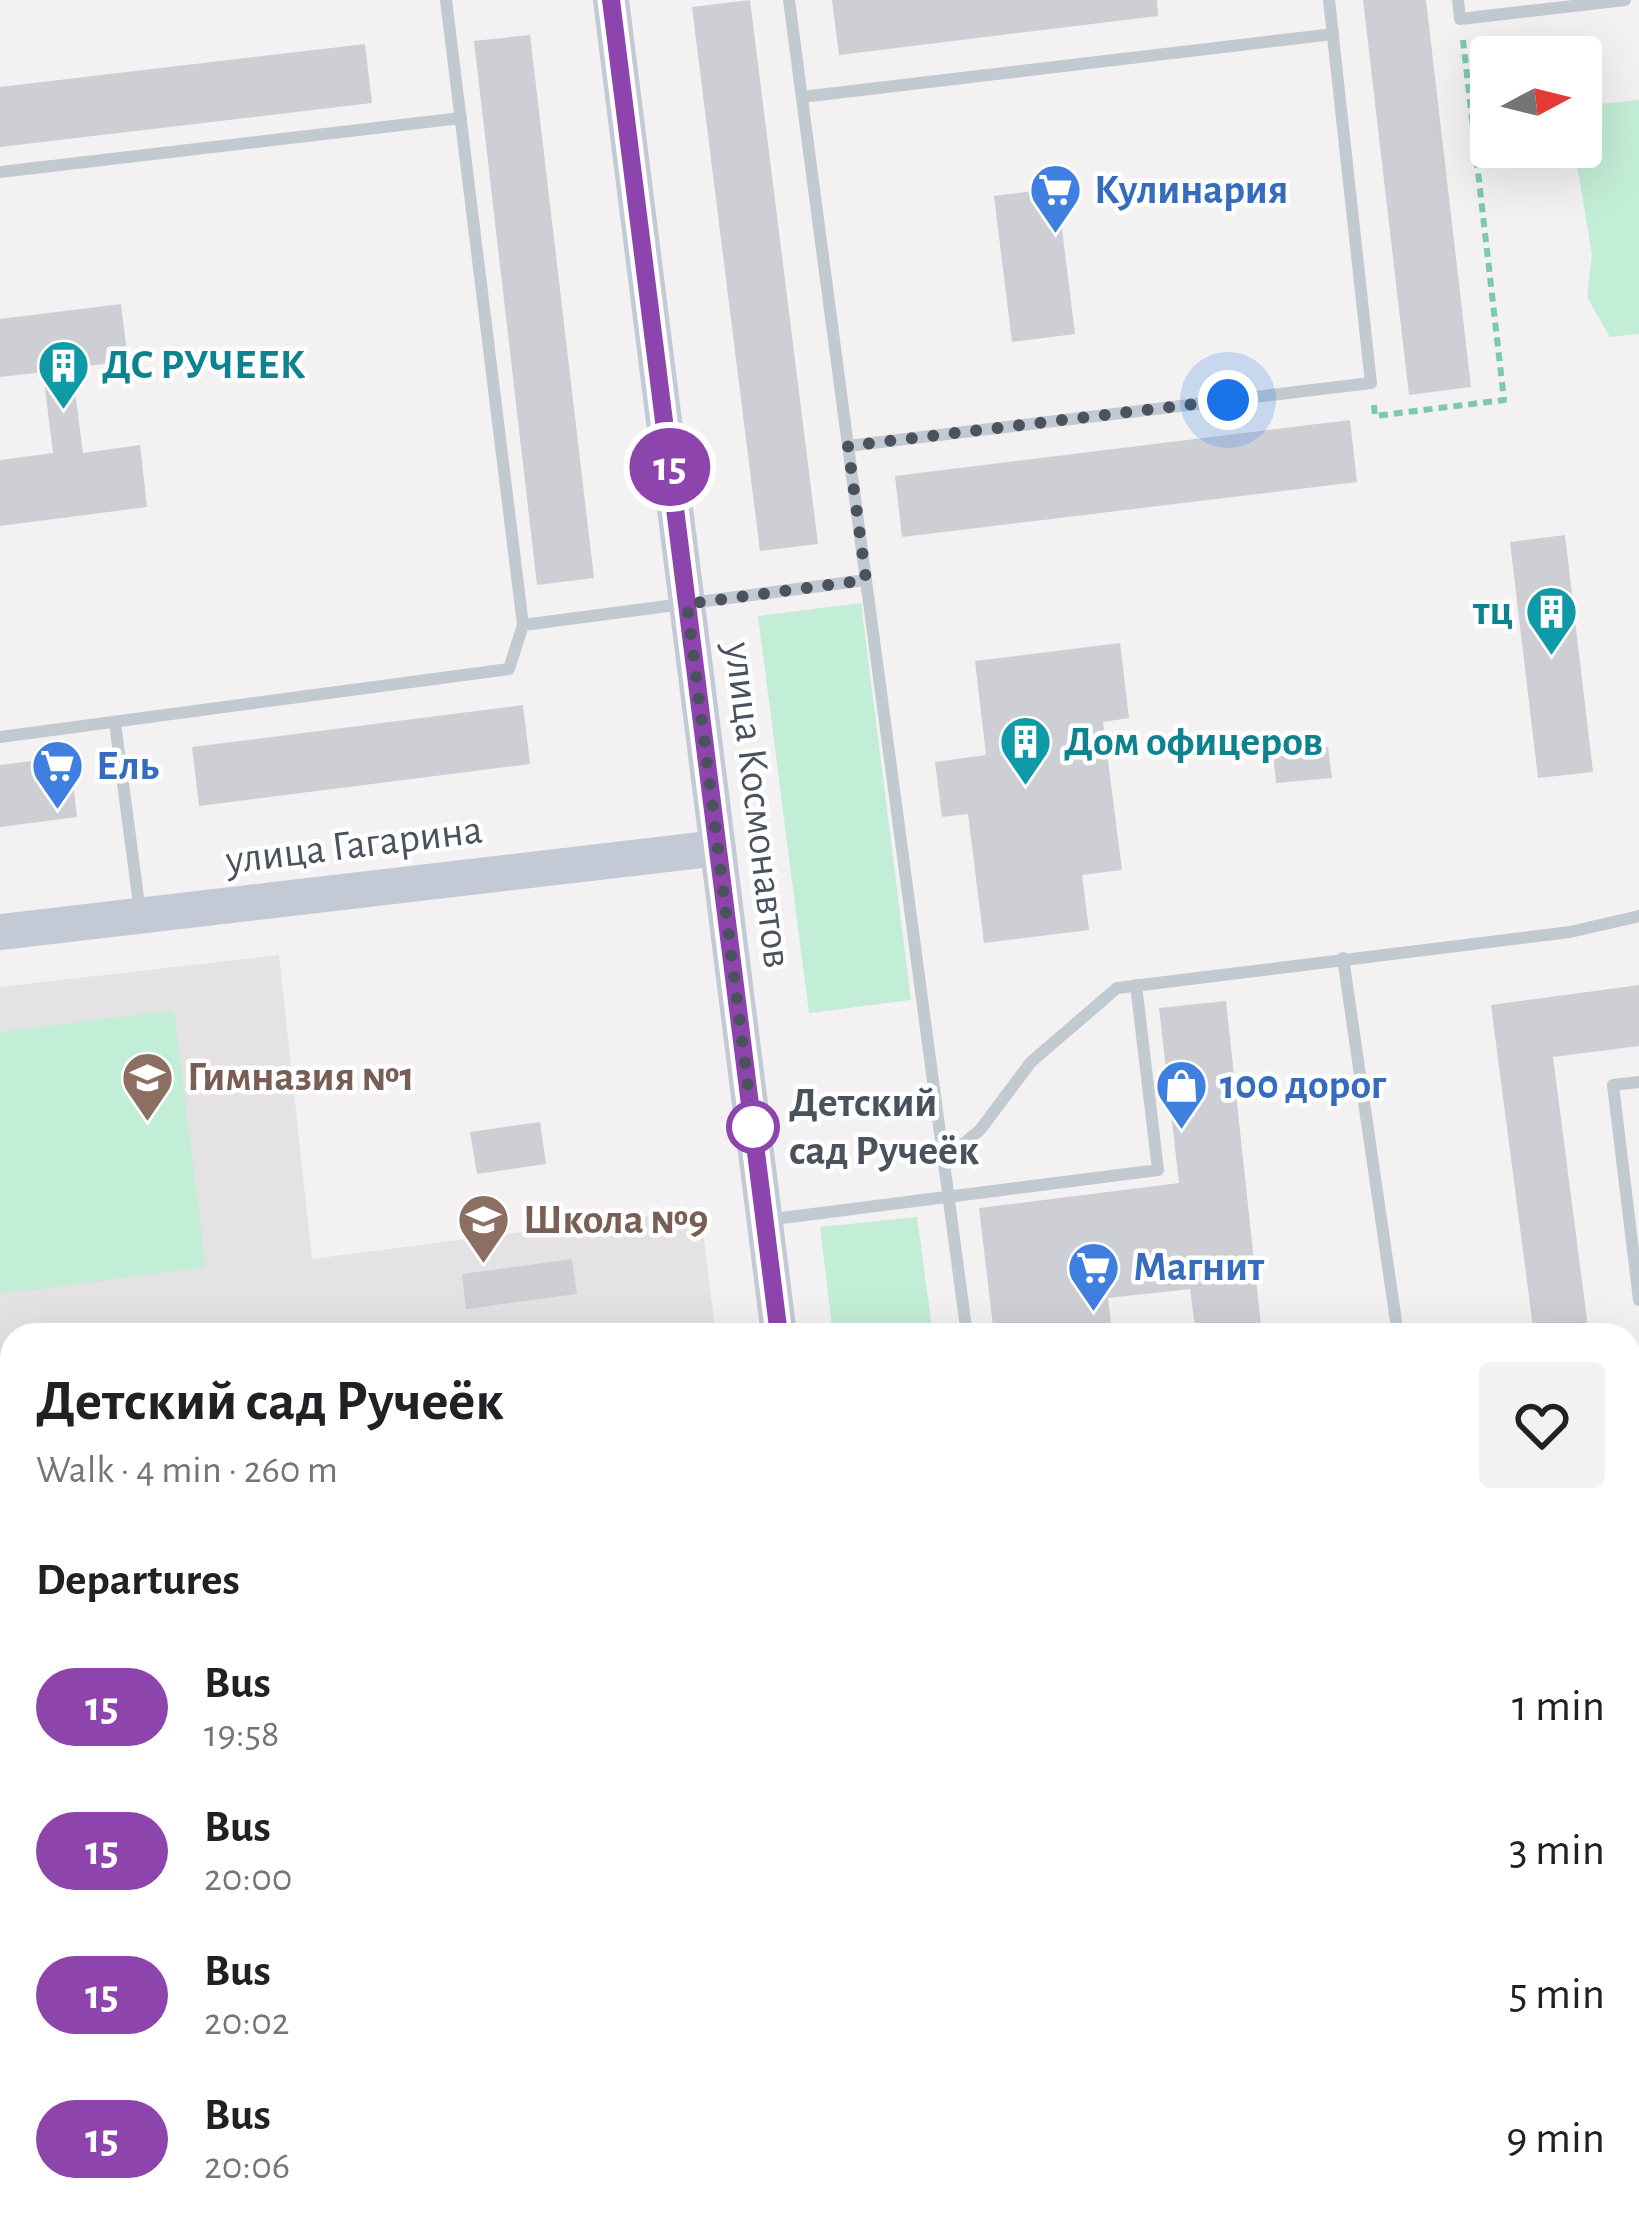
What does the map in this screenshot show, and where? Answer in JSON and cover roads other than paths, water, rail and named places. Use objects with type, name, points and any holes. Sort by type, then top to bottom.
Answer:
[{"type":"main road","name":"улица Космонавтов","points":[[611,0],[777,1323]]},
{"type":"main road","name":"улица Гагарина","points":[[0,932],[718,848]]},
{"type":"lane","points":[[0,736],[509,669],[523,626],[446,0]]},
{"type":"lane","points":[[789,0],[965,1323]]},
{"type":"lane","points":[[848,446],[1371,383],[1329,0]]},
{"type":"lane","points":[[1458,0],[1460,19],[1625,0]]},
{"type":"lane","points":[[802,97],[1333,34]]},
{"type":"lane","points":[[0,172],[461,118]]},
{"type":"lane","points":[[523,626],[866,580]]},
{"type":"lane","points":[[116,723],[140,915]]},
{"type":"lane","points":[[944,1160],[980,1130],[1031,1062],[1117,988],[1570,932],[1639,916]]},
{"type":"lane","points":[[1343,958],[1396,1323]]},
{"type":"lane","points":[[764,1220],[1158,1169],[1136,986]]},
{"type":"lane","points":[[1639,1082],[1612,1085],[1639,1300]]},
{"type":"place","name":"Кулинария","points":[[1055,236]]},
{"type":"place","name":"ДС РУЧЕЕК","points":[[63,411]]},
{"type":"place","name":"тц","points":[[1552,657]]},
{"type":"place","name":"Дом офицеров","points":[[1025,788]]},
{"type":"place","name":"Ель","points":[[57,812]]},
{"type":"place","name":"Гимназия №1","points":[[148,1123]]},
{"type":"place","name":"Детский сад Ручеёк","points":[[753,1127]]},
{"type":"place","name":"100 дорог","points":[[1181,1131]]},
{"type":"place","name":"Школа №9","points":[[484,1266]]},
{"type":"place","name":"Магнит","points":[[1094,1313]]}]
